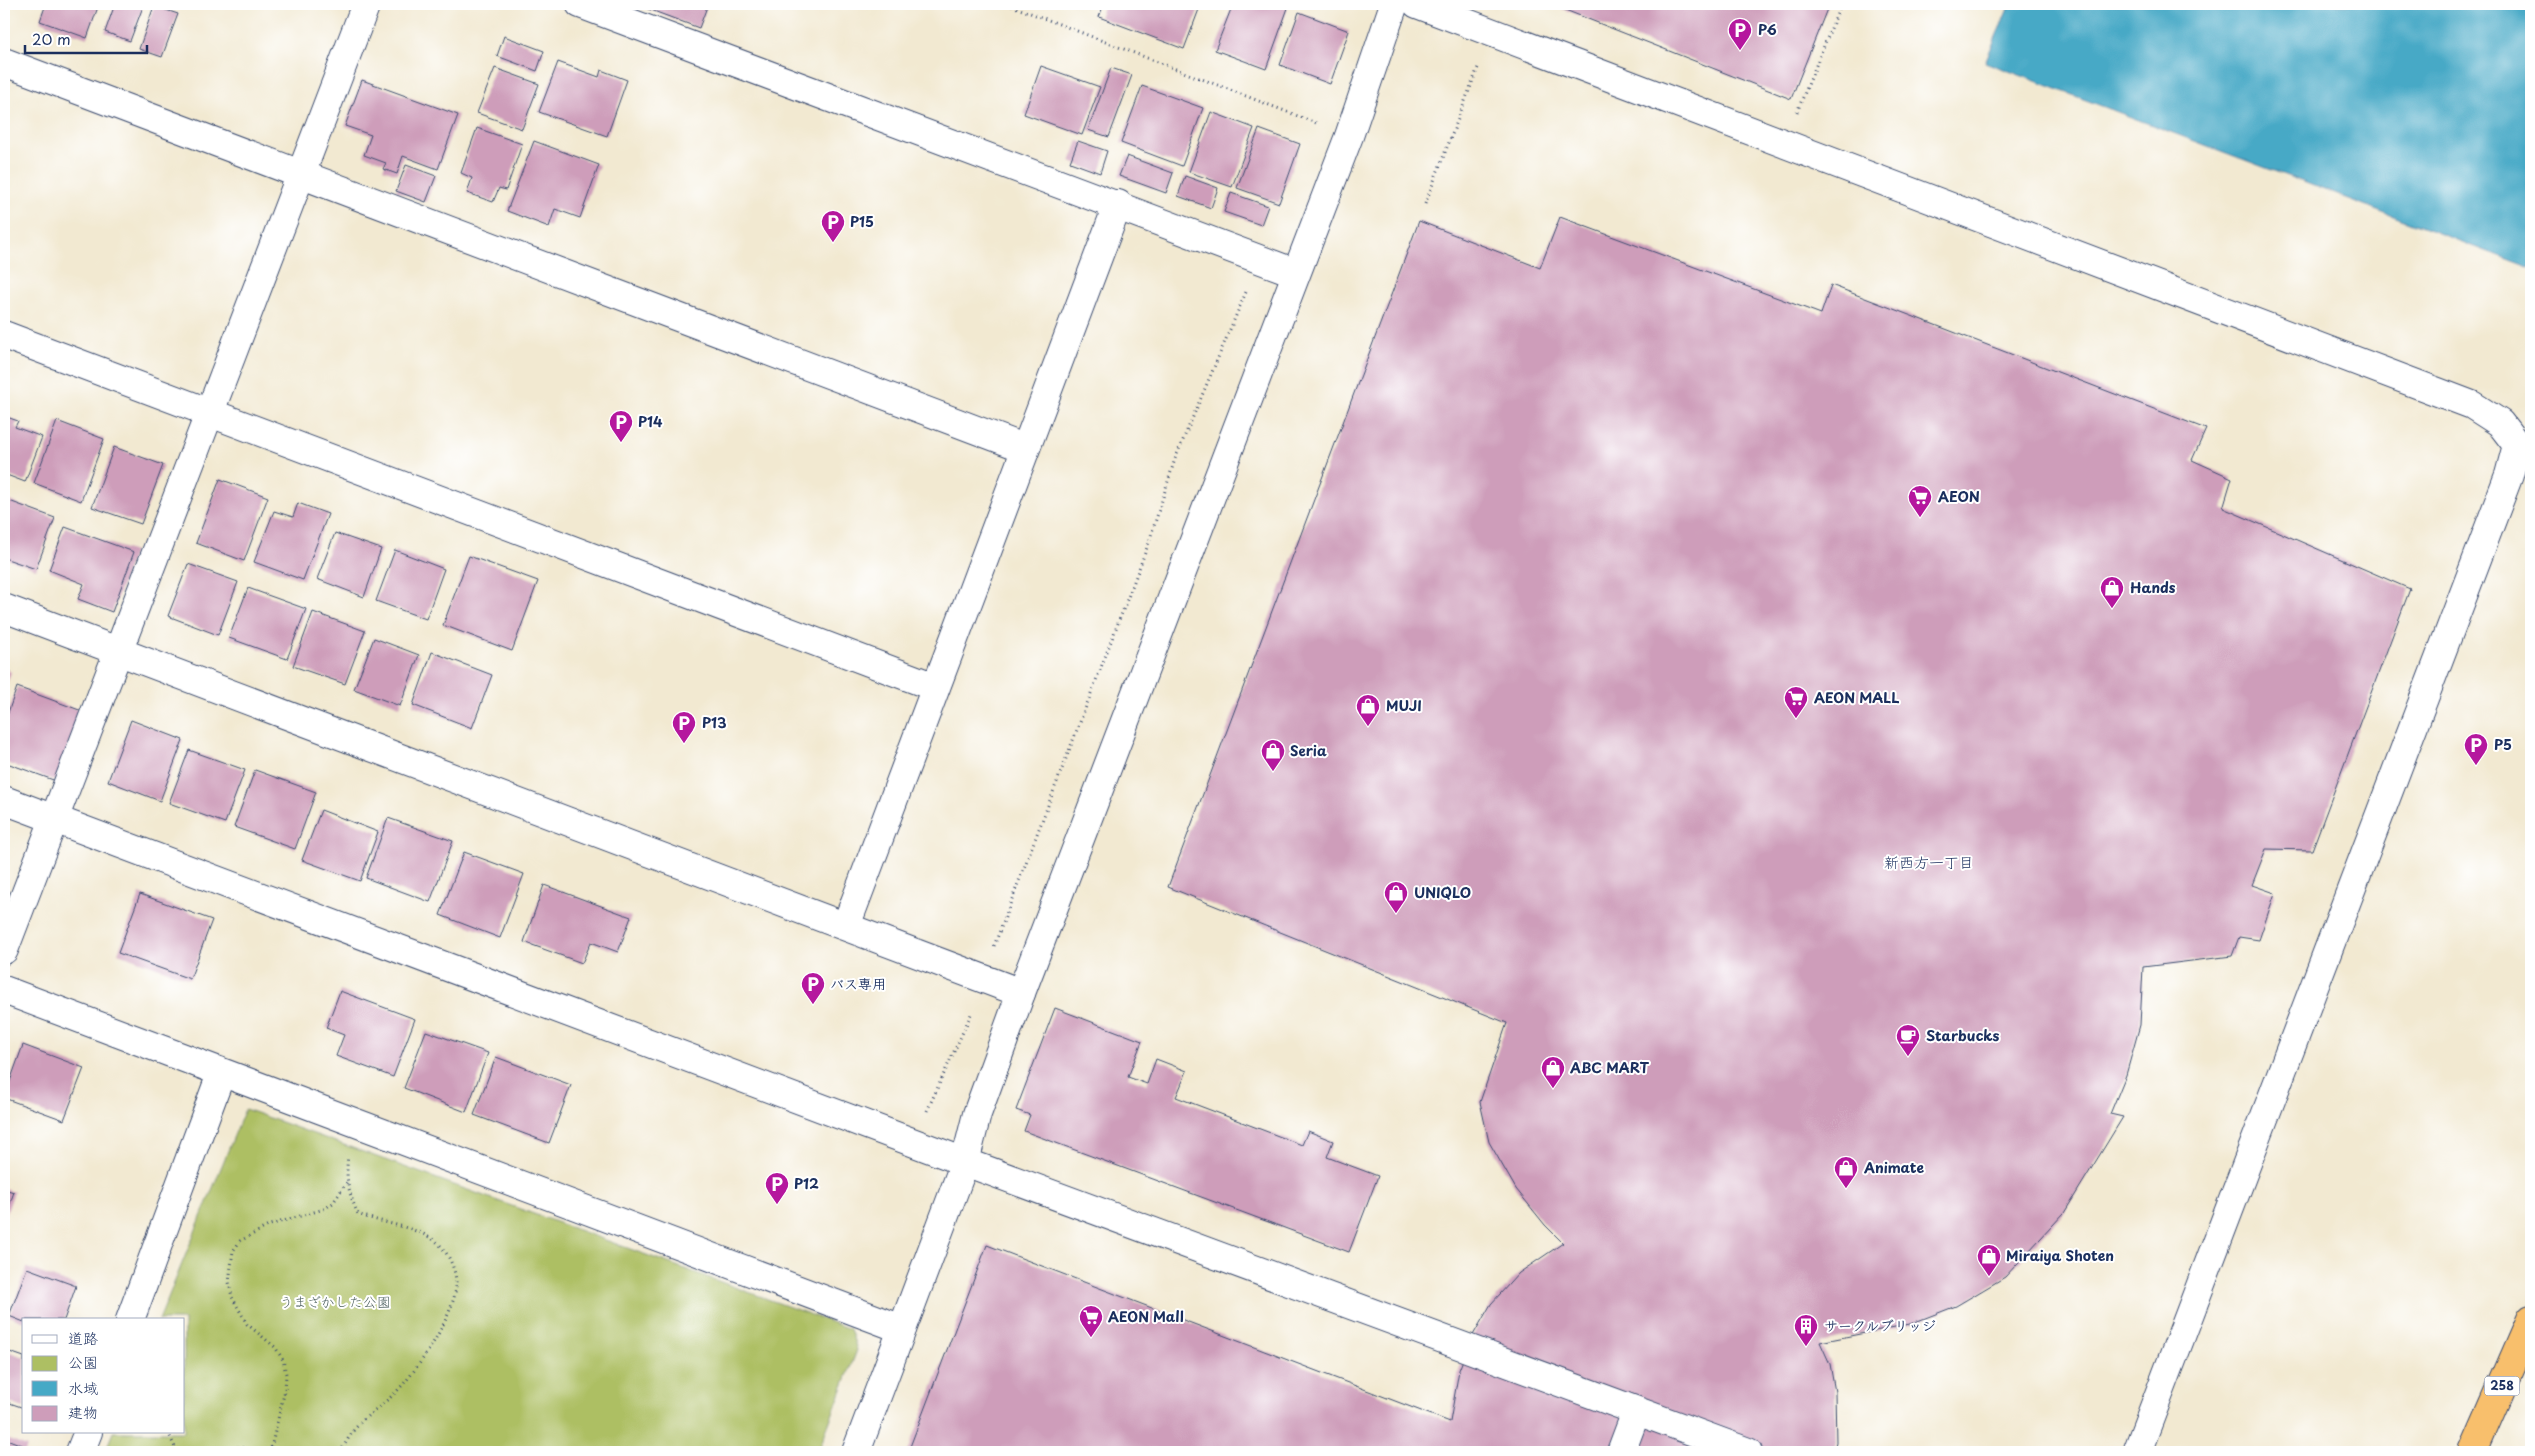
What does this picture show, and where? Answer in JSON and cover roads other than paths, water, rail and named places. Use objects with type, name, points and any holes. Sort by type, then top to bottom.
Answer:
[{"type":"highway","name":"258","points":[[2474,1452],[2531,1319]]},
{"type":"street","points":[[4,950],[300,172],[366,4]]},
{"type":"street","points":[[580,4],[1118,204],[1296,273]]},
{"type":"street","points":[[856,1452],[965,1162],[977,1114],[1021,993],[1349,136],[1394,4]]},
{"type":"street","points":[[1417,4],[2472,405],[2500,423],[2517,445],[2509,475],[2137,1452]]},
{"type":"street","points":[[4,62],[300,172],[1024,448]]},
{"type":"street","points":[[846,926],[1024,448],[1118,204]]},
{"type":"street","points":[[4,335],[935,688]]},
{"type":"street","points":[[4,608],[1021,993]]},
{"type":"street","points":[[4,800],[965,1162],[1748,1452]]},
{"type":"street","points":[[4,990],[221,1074],[359,1123],[902,1329]]},
{"type":"street","points":[[131,1318],[221,1074]]},
{"type":"street","points":[[1621,1452],[1636,1412]]},
{"type":"street","points":[[80,1452],[87,1434]]},
{"type":"water","points":[[2010,4],[2531,4],[2531,268],[1985,62]]},
{"type":"place","name":"P6","points":[[1740,51]]},
{"type":"place","name":"P15","points":[[833,243]]},
{"type":"place","name":"P14","points":[[621,443]]},
{"type":"place","name":"AEON","points":[[1920,518]]},
{"type":"place","name":"Hands","points":[[2112,609]]},
{"type":"place","name":"AEON MALL","points":[[1796,719]]},
{"type":"place","name":"MUJI","points":[[1368,727]]},
{"type":"place","name":"P13","points":[[684,744]]},
{"type":"place","name":"P5","points":[[2476,766]]},
{"type":"place","name":"Seria","points":[[1273,772]]},
{"type":"place","name":"UNIQLO","points":[[1396,914]]},
{"type":"place","name":"バス専用","points":[[813,1005]]},
{"type":"place","name":"Starbucks","points":[[1908,1057]]},
{"type":"place","name":"ABC MART","points":[[1553,1089]]},
{"type":"place","name":"Animate","points":[[1846,1189]]},
{"type":"place","name":"P12","points":[[777,1205]]},
{"type":"place","name":"Miraiya Shoten","points":[[1989,1277]]},
{"type":"place","name":"AEON Mall","points":[[1091,1338]]},
{"type":"place","name":"サークルブリッジ","points":[[1806,1347]]},
{"type":"district","name":"新西方一丁目","points":[[1929,863]]},
{"type":"park label","name":"うまざかした公園","points":[[335,1302]]}]
